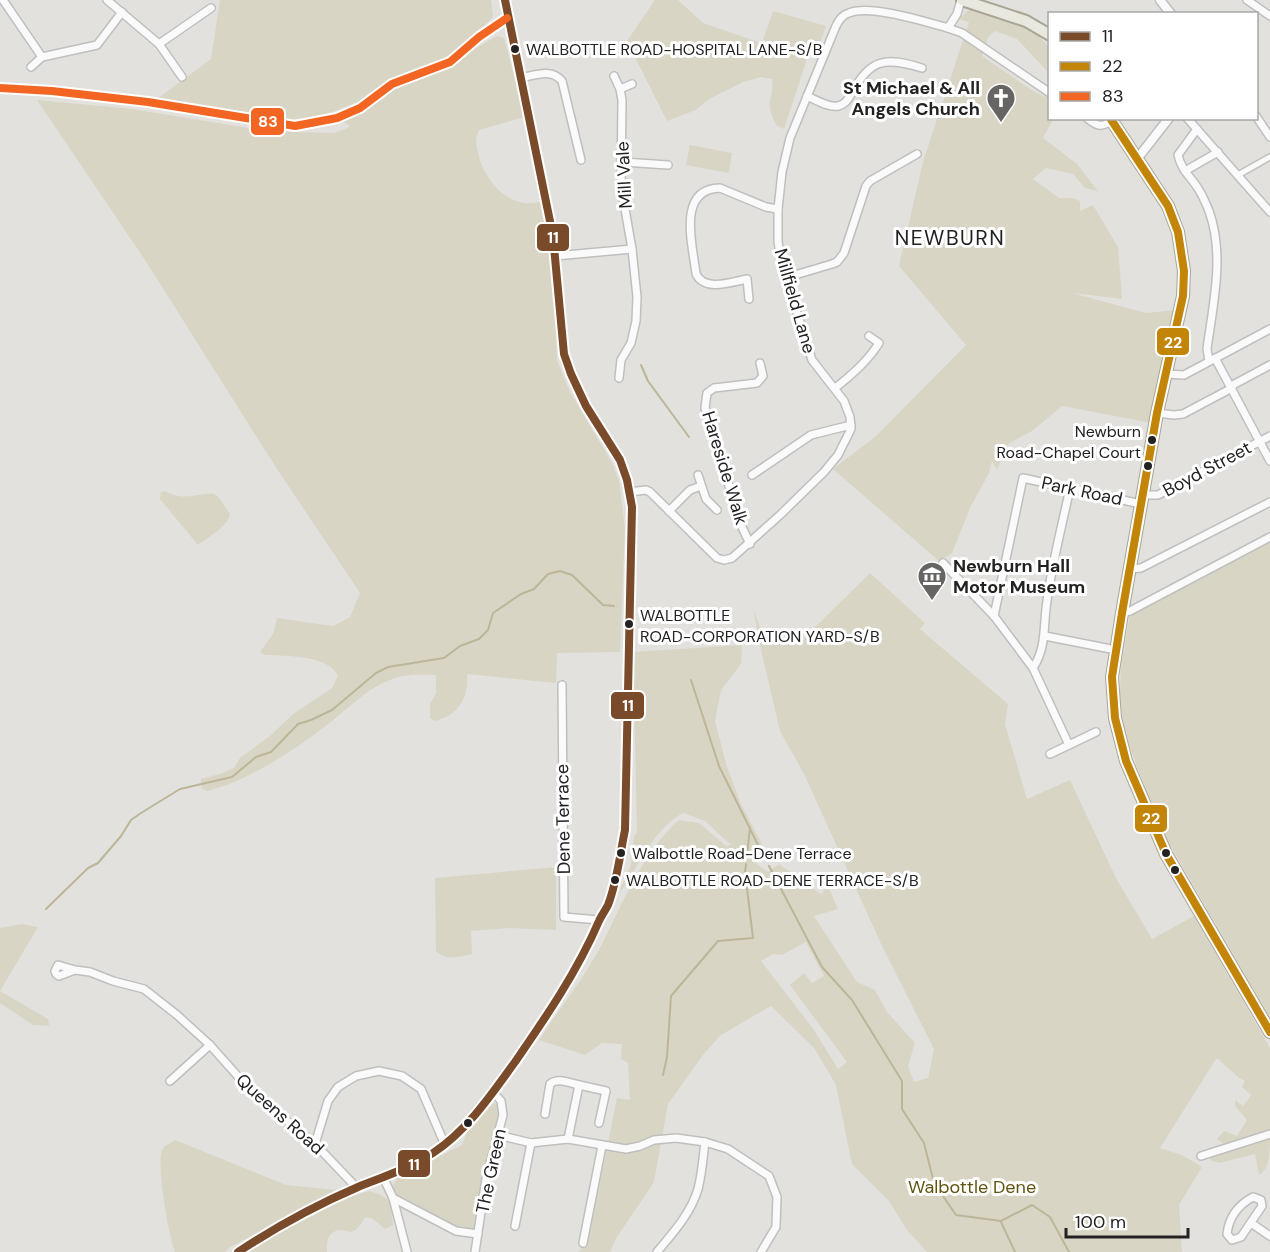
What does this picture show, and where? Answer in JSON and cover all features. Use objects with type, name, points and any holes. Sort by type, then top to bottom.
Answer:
[{"type":"main road","points":[[961,0],[1026,21],[1048,34]]},
{"type":"main road","points":[[1111,120],[1168,206],[1178,232],[1183,259],[1183,296],[1157,413],[1116,650],[1112,677],[1115,718],[1126,761],[1171,864],[1270,1032]]},
{"type":"street","points":[[3,0],[42,57]]},
{"type":"street","points":[[107,0],[159,44],[182,77]]},
{"type":"street","points":[[238,1252],[295,1218],[409,1166],[445,1145],[468,1122],[493,1092],[548,1015],[592,939],[607,906],[625,830],[633,523],[629,492],[620,460],[586,406],[567,363],[558,298],[553,236],[505,0]]},
{"type":"street","points":[[961,0],[957,14],[948,28],[962,33],[1048,92]]},
{"type":"street","points":[[1160,0],[1169,12]]},
{"type":"street","points":[[1247,0],[1270,16]]},
{"type":"street","points":[[159,44],[211,8]]},
{"type":"street","name":"Millfield Lane","points":[[851,425],[844,401],[812,360],[785,278],[778,240],[778,209],[785,155],[836,26],[844,15],[861,11],[897,15],[948,28]]},
{"type":"street","points":[[31,67],[42,57],[97,45],[122,12]]},
{"type":"street","points":[[0,88],[52,91],[148,102],[295,126],[337,118],[360,108],[392,84],[450,62],[479,37],[507,18]]},
{"type":"street","points":[[807,96],[830,105],[840,106],[849,99],[859,80],[876,65],[894,61],[922,69]]},
{"type":"street","points":[[520,78],[549,73],[562,81],[581,160]]},
{"type":"street","name":"Mill Vale","points":[[614,76],[622,100],[621,186],[632,249],[637,297],[636,321],[631,343],[621,360],[619,378]]},
{"type":"street","points":[[620,89],[632,84]]},
{"type":"street","points":[[1258,118],[1270,137]]},
{"type":"street","points":[[1090,120],[1103,127],[1111,120]]},
{"type":"street","points":[[1137,159],[1167,120]]},
{"type":"street","points":[[1190,120],[1270,212]]},
{"type":"street","points":[[1197,129],[1178,155],[1180,165],[1200,190],[1209,213],[1214,236],[1217,266],[1206,349],[1231,387],[1270,461]]},
{"type":"street","points":[[1185,171],[1218,152]]},
{"type":"street","points":[[785,278],[826,266],[841,258],[866,186],[870,181],[917,154]]},
{"type":"street","points":[[1238,175],[1270,157]]},
{"type":"street","points":[[623,162],[668,165]]},
{"type":"street","points":[[750,299],[747,279],[710,285],[699,279],[696,274],[690,210],[695,198],[713,188],[720,188],[778,209]]},
{"type":"street","points":[[555,256],[632,249]]},
{"type":"street","points":[[1166,374],[1184,375],[1270,329]]},
{"type":"street","points":[[835,388],[852,375],[879,343],[869,336]]},
{"type":"street","name":"Hareside Walk","points":[[750,543],[741,525],[705,408],[707,393],[714,388],[757,383],[763,376],[760,363]]},
{"type":"street","points":[[1157,413],[1183,414],[1270,365]]},
{"type":"street","points":[[629,492],[640,490],[650,492],[717,558],[724,560],[732,558],[824,472],[848,437],[851,425],[810,435],[752,475]]},
{"type":"street","name":"Boyd Street","points":[[1142,500],[1158,495],[1270,436]]},
{"type":"street","points":[[698,475],[706,499],[717,510]]},
{"type":"street","name":"Park Road","points":[[994,616],[1023,478],[1142,500]]},
{"type":"street","points":[[669,511],[690,490],[701,486]]},
{"type":"street","points":[[1033,668],[1041,654],[1045,636],[1046,603],[1070,488]]},
{"type":"street","points":[[1130,569],[1141,568],[1270,502]]},
{"type":"street","points":[[1122,613],[1270,537]]},
{"type":"street","points":[[943,563],[994,616],[1033,668],[1069,745]]},
{"type":"street","points":[[1045,636],[1116,650]]},
{"type":"street","name":"Dene Terrace","points":[[561,685],[564,917],[599,920]]},
{"type":"street","points":[[1050,754],[1096,732]]},
{"type":"street","name":"Queens Road","points":[[75,970],[90,972],[144,989],[210,1045],[252,1091],[315,1144],[357,1188]]},
{"type":"street","points":[[170,1081],[210,1045]]},
{"type":"street","points":[[315,1144],[328,1101],[338,1087],[356,1076],[379,1071],[402,1076],[421,1089],[445,1145]]},
{"type":"street","points":[[543,1111],[550,1084],[556,1080],[606,1091],[599,1123]]},
{"type":"street","points":[[568,1139],[579,1085]]},
{"type":"street","name":"The Green","points":[[475,1252],[486,1179],[503,1115],[501,1101],[493,1092]]},
{"type":"street","points":[[1201,1156],[1270,1134]]},
{"type":"street","points":[[498,1135],[531,1143],[568,1139],[626,1149],[654,1140],[676,1138],[705,1142],[728,1149],[768,1176],[777,1197],[776,1227],[761,1252]]},
{"type":"street","points":[[657,1252],[680,1224],[698,1191],[705,1142]]},
{"type":"street","points":[[515,1226],[531,1143]]},
{"type":"street","points":[[583,1243],[602,1146]]},
{"type":"street","points":[[383,1178],[393,1198],[407,1252]]},
{"type":"street","points":[[1258,1197],[1262,1206],[1251,1223],[1239,1239],[1229,1238],[1227,1229],[1235,1212],[1249,1199],[1258,1197]]},
{"type":"street","points":[[393,1198],[456,1231],[478,1234]]},
{"type":"street","points":[[1251,1223],[1270,1236]]},
{"type":"green space","points":[[220,0],[491,0],[493,17],[449,57],[394,78],[358,102],[321,116],[287,120],[157,99],[211,59]]},
{"type":"green space","points":[[655,0],[678,0],[703,23],[807,59],[784,129],[777,126],[770,110],[772,79],[761,77],[743,82],[709,99],[696,110],[667,121],[627,41]]},
{"type":"green space","points":[[970,9],[1035,31],[1048,46],[1048,76],[1047,71],[1017,39],[995,31],[988,37],[982,56],[1036,93],[1048,98],[1048,120],[1052,120],[1043,138],[1077,164],[1098,191],[1085,188],[1073,174],[1046,168],[1033,179],[1059,198],[1072,198],[1080,201],[1080,211],[1093,205],[1118,247],[1122,299],[1072,293],[1146,313],[1177,310],[1152,423],[1062,406],[1032,431],[1009,443],[997,470],[992,461],[989,473],[970,508],[952,553],[939,561],[833,469],[876,436],[966,345],[899,266],[923,162],[969,22],[959,19]]},
{"type":"green space","points":[[773,11],[826,26],[815,57],[763,40]]},
{"type":"green space","points":[[497,36],[504,38],[525,117],[479,130],[476,140],[477,150],[485,172],[501,192],[524,203],[543,202],[554,274],[557,360],[569,390],[612,463],[619,480],[625,528],[620,652],[557,653],[556,683],[467,674],[464,698],[456,710],[435,721],[430,718],[430,704],[436,693],[436,675],[408,675],[389,680],[361,697],[315,734],[270,764],[237,781],[207,791],[201,788],[201,779],[234,768],[240,758],[271,735],[293,714],[332,688],[338,676],[333,669],[316,660],[265,655],[260,652],[273,634],[277,618],[333,626],[350,617],[360,593],[275,466],[145,260],[37,100],[132,109],[266,131],[334,133],[350,127],[342,119],[362,112],[392,89],[452,64]]},
{"type":"green space","points":[[690,145],[732,153],[729,173],[686,165]]},
{"type":"green space","points":[[161,492],[181,496],[216,495],[230,514],[221,528],[198,545],[160,499]]},
{"type":"green space","points":[[1270,540],[1270,1018],[1167,840],[1137,767],[1119,715],[1121,666],[1130,614]]},
{"type":"green space","name":"Walbottle Dene","points":[[870,573],[925,623],[920,629],[1008,704],[1005,724],[1027,799],[1070,780],[1116,878],[1152,939],[1194,916],[1270,1048],[1270,1132],[1225,1145],[1217,1139],[1224,1131],[1237,1136],[1247,1120],[1235,1106],[1235,1100],[1243,1106],[1251,1095],[1242,1087],[1245,1081],[1216,1059],[1160,1148],[1182,1155],[1202,1167],[1179,1205],[1182,1252],[927,1252],[907,1230],[889,1201],[852,1164],[836,1085],[814,1048],[771,1006],[721,1035],[703,1055],[668,1104],[654,1182],[617,1237],[610,1252],[578,1252],[588,1242],[617,1098],[630,1100],[628,1063],[621,1059],[622,1044],[602,1043],[585,1055],[539,1040],[588,968],[635,878],[655,846],[667,832],[679,820],[699,823],[726,846],[731,845],[705,821],[683,813],[656,837],[622,890],[620,889],[631,865],[634,836],[637,832],[633,652],[742,645],[741,664],[721,690],[715,721],[727,767],[741,804],[762,844],[761,857],[754,862],[768,872],[779,864],[821,894],[828,886],[838,909],[814,916],[857,982],[875,990],[887,1012],[915,1043],[908,1066],[914,1082],[928,1078],[934,1049],[882,946],[804,774],[780,731],[753,608],[763,636],[799,643]],"holes":[[[806,942],[824,976],[812,983],[804,973],[790,985],[847,1062],[838,1069],[814,1030],[761,961],[773,954],[782,955]]]},
{"type":"green space","points":[[556,867],[556,930],[510,928],[471,931],[472,954],[448,957],[436,951],[435,878]]},
{"type":"green space","points":[[22,924],[38,927],[0,991],[0,928]]},
{"type":"green space","points":[[0,991],[48,1019],[49,1026],[33,1025],[0,1003]]},
{"type":"green space","points":[[494,1103],[499,1106],[499,1116],[488,1159],[477,1225],[473,1229],[456,1227],[399,1198],[394,1192],[393,1185],[399,1176],[462,1145],[469,1127]]},
{"type":"green space","points":[[1270,1135],[1267,1164],[1259,1175],[1255,1154],[1219,1163],[1210,1160],[1212,1155]]},
{"type":"green space","points":[[175,1140],[286,1185],[335,1190],[317,1202],[230,1247],[225,1252],[175,1252],[166,1216],[161,1156],[163,1148]]},
{"type":"green space","points":[[369,1191],[390,1201],[393,1225],[385,1229],[373,1219],[365,1217],[360,1226],[353,1231],[333,1232],[328,1240],[327,1252],[250,1252],[265,1240],[349,1197]]},
{"type":"waterway","points":[[641,365],[648,381],[689,437]]},
{"type":"waterway","points":[[46,909],[88,868],[98,863],[121,836],[131,820],[141,813],[180,789],[232,777],[256,757],[271,752],[298,724],[332,710],[376,673],[388,667],[444,658],[460,646],[479,639],[488,630],[493,613],[521,594],[534,589],[548,574],[560,571],[572,575],[603,605],[614,606]]},
{"type":"waterway","points":[[691,680],[719,766],[764,857]]},
{"type":"waterway","points":[[747,855],[750,828]]},
{"type":"waterway","points":[[663,1075],[667,1057],[671,996],[718,941],[753,938],[746,864]]},
{"type":"waterway","points":[[769,866],[822,967],[852,1000],[902,1081],[902,1109],[924,1143],[934,1183],[956,1215],[1001,1221],[1032,1205],[1050,1217],[1069,1252]]},
{"type":"waterway","points":[[1001,1222],[1015,1252]]},
{"type":"transit line","name":"11","points":[[238,1252],[312,1209],[424,1158],[457,1134],[497,1087],[560,994],[608,905],[616,877],[625,830],[632,507],[627,480],[620,460],[586,406],[564,354],[553,236],[505,0]]},
{"type":"transit line","name":"83","points":[[0,88],[52,91],[148,102],[295,126],[337,118],[360,108],[392,84],[450,62],[479,37],[507,18]]},
{"type":"transit line","name":"22","points":[[1111,120],[1168,206],[1178,232],[1184,271],[1183,296],[1157,413],[1112,677],[1115,718],[1126,761],[1166,854],[1270,1032]]},
{"type":"place","name":"WALBOTTLE ROAD-HOSPITAL LANE-S/B","points":[[515,49]]},
{"type":"place","name":"St Michael & All Angels Church","points":[[1001,124]]},
{"type":"place","name":"Newburn Road-Chapel Court","points":[[1152,440]]},
{"type":"place","name":"Newburn Hall Motor Museum","points":[[932,602]]},
{"type":"place","name":"WALBOTTLE ROAD-CORPORATION YARD-S/B","points":[[629,624]]},
{"type":"place","name":"Walbottle Road-Dene Terrace","points":[[621,853]]},
{"type":"place","name":"WALBOTTLE ROAD-DENE TERRACE-S/B","points":[[615,880]]},
{"type":"district","name":"NEWBURN","points":[[950,238]]}]
